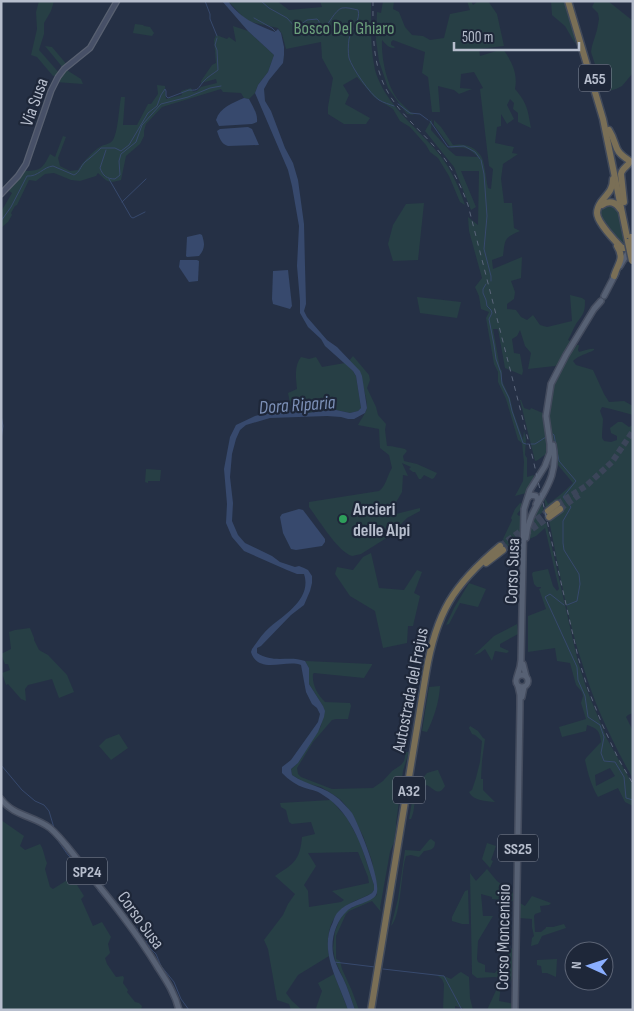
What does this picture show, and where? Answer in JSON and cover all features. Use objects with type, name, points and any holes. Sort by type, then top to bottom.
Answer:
[{"type":"highway","name":"A55","points":[[568,1],[613,159],[624,202],[630,237]]},
{"type":"highway","name":"A55","points":[[572,1],[602,101],[630,237]]},
{"type":"highway","points":[[609,130],[618,152],[630,161],[622,170],[620,176],[624,202]]},
{"type":"highway","points":[[613,159],[613,185],[611,191],[599,207],[598,216],[614,239],[631,258]]},
{"type":"highway","points":[[599,207],[607,202],[616,204],[630,237],[631,258],[616,273]]},
{"type":"highway","points":[[606,228],[621,256],[616,273]]},
{"type":"highway","points":[[614,239],[624,248],[629,247],[630,237]]},
{"type":"highway","points":[[549,514],[558,507]]},
{"type":"highway","name":"Autostrada del Frejus","points":[[372,1010],[427,667],[434,636],[443,612],[458,588],[473,570],[501,548]]},
{"type":"main road","name":"Via Susa","points":[[1,194],[18,176],[26,164],[56,79],[93,45],[117,1]]},
{"type":"main road","name":"Corso Susa","points":[[522,664],[524,506],[530,490],[548,459],[550,447],[547,409],[552,381],[616,273]]},
{"type":"main road","name":"Corso Susa","points":[[522,664],[527,529],[532,514],[549,485],[554,465],[553,448],[547,426]]},
{"type":"main road","points":[[548,459],[542,473],[544,478],[548,479],[551,477],[554,465]]},
{"type":"main road","points":[[524,506],[529,496],[536,496],[538,500],[532,514]]},
{"type":"main road","name":"SS25","points":[[522,664],[528,682],[524,687]]},
{"type":"main road","name":"SS25","points":[[518,686],[516,680],[522,664]]},
{"type":"main road","points":[[517,677],[520,675],[526,676]]},
{"type":"main road","points":[[518,686],[524,687]]},
{"type":"main road","name":"Corso Moncenisio","points":[[517,1010],[520,706],[518,686]]},
{"type":"main road","name":"Corso Moncenisio","points":[[517,1010],[522,705],[524,687]]},
{"type":"main road","name":"Corso Susa","points":[[1,800],[10,809],[43,824],[58,836],[116,907],[143,944],[170,987],[176,998],[179,1010]]},
{"type":"green space","points":[[39,1],[54,1],[44,23],[44,34],[39,50],[60,74],[64,69],[45,46],[52,47],[68,66],[65,69],[81,79],[83,84],[55,82],[59,75],[53,76],[37,57],[31,55],[37,29],[36,12]]},
{"type":"green space","name":"Bosco Del Ghiaro","points":[[228,1],[277,1],[289,10],[322,7],[320,1],[371,1],[372,53],[380,83],[402,115],[443,160],[454,178],[465,205],[460,202],[449,176],[438,158],[430,152],[410,127],[400,121],[393,109],[374,97],[357,77],[343,85],[349,95],[345,104],[370,118],[366,124],[344,124],[328,114],[333,78],[322,58],[321,42],[286,49],[282,34],[278,28],[251,22],[243,17]]},
{"type":"green space","points":[[383,1],[394,1],[393,9],[399,12],[405,27],[412,35],[423,36],[430,40],[444,38],[450,14],[470,10],[467,1],[471,1],[473,5],[478,1],[488,1],[497,14],[504,46],[479,49],[480,56],[503,49],[514,68],[516,78],[515,89],[526,107],[531,128],[518,122],[518,113],[513,109],[514,103],[510,99],[507,105],[514,119],[507,124],[501,114],[501,126],[497,127],[495,143],[514,147],[512,153],[518,154],[503,164],[501,179],[504,203],[512,203],[514,228],[520,231],[511,235],[506,240],[503,256],[492,260],[493,269],[522,257],[521,278],[511,281],[515,292],[514,299],[507,304],[507,309],[516,310],[521,317],[527,320],[533,315],[540,325],[547,327],[572,321],[570,295],[585,300],[583,314],[568,340],[573,340],[560,363],[555,366],[528,369],[531,353],[525,346],[520,330],[517,336],[512,339],[514,353],[520,354],[522,375],[505,368],[498,329],[493,329],[502,371],[502,381],[510,398],[523,439],[524,431],[526,439],[527,477],[534,475],[526,493],[515,496],[523,481],[522,443],[518,440],[506,399],[498,382],[498,372],[494,364],[486,318],[489,312],[481,309],[475,287],[482,278],[469,231],[468,217],[478,225],[479,171],[461,171],[476,207],[471,210],[454,167],[425,131],[432,119],[431,130],[456,156],[478,157],[466,148],[451,148],[434,125],[434,120],[453,145],[461,144],[475,150],[481,156],[488,188],[491,189],[493,169],[489,166],[480,89],[483,88],[474,72],[461,74],[460,88],[472,89],[459,94],[454,90],[438,86],[440,112],[432,112],[428,77],[422,73],[425,52],[393,40],[391,45],[395,47],[392,48],[387,46],[382,40],[384,64],[388,80],[399,101],[414,115],[407,114],[388,88],[379,61],[376,40],[377,12],[381,13]]},
{"type":"green space","points":[[551,1],[566,1],[576,45],[565,26],[552,15]]},
{"type":"green space","points":[[595,1],[608,1],[633,21],[632,74],[622,86],[604,92],[591,52],[599,19],[598,13],[592,7]]},
{"type":"green space","points":[[135,24],[150,27],[154,33],[152,36],[133,33]]},
{"type":"green space","points":[[233,26],[248,31],[274,55],[268,72],[249,99],[244,98],[241,93],[223,92],[221,89],[162,107],[146,124],[144,136],[140,144],[126,156],[121,180],[108,181],[98,173],[96,176],[80,181],[71,180],[54,173],[45,174],[36,181],[29,180],[8,222],[1,228],[2,210],[12,193],[9,191],[13,182],[22,171],[33,171],[40,168],[50,154],[55,157],[63,136],[66,137],[58,158],[60,166],[70,171],[78,170],[94,151],[112,142],[116,131],[121,97],[125,97],[123,125],[137,125],[148,104],[151,104],[158,94],[157,85],[165,86],[166,99],[182,95],[181,91],[191,88],[193,92],[201,87],[217,83],[216,79],[201,83],[201,81],[212,65],[216,63],[214,40],[216,35],[227,39],[229,37],[236,42]]},
{"type":"green space","points":[[424,203],[418,260],[393,261],[388,244],[393,225],[406,204]]},
{"type":"green space","points":[[608,203],[619,209],[627,246],[624,247],[600,218],[600,209]]},
{"type":"green space","points":[[417,297],[461,302],[457,318],[420,313]]},
{"type":"green space","points":[[577,345],[579,345],[579,352],[594,349],[573,361],[576,365],[593,370],[609,402],[624,401],[633,406],[633,415],[602,407],[600,411],[603,419],[602,438],[604,441],[611,442],[617,440],[617,436],[611,433],[610,428],[618,422],[622,422],[629,427],[633,425],[633,713],[626,717],[633,731],[633,779],[599,710],[577,648],[549,520],[562,511],[546,509],[544,499],[548,504],[573,483],[558,465],[548,414],[551,392],[559,372]]},
{"type":"green space","points":[[353,356],[369,375],[370,380],[367,388],[378,415],[386,424],[387,446],[405,449],[407,451],[403,456],[404,461],[417,464],[437,473],[432,479],[424,475],[419,479],[415,472],[409,469],[411,467],[402,463],[408,476],[403,475],[402,492],[388,516],[420,508],[420,511],[407,518],[388,537],[361,554],[352,556],[341,548],[329,535],[309,507],[309,502],[379,491],[385,484],[392,468],[389,455],[380,448],[379,429],[358,425],[367,408],[367,401],[359,375],[349,361]]},
{"type":"green space","points":[[301,357],[309,359],[316,357],[322,367],[345,363],[356,376],[361,408],[350,413],[336,410],[308,413],[290,410],[288,393],[297,389],[296,368]]},
{"type":"green space","points":[[520,400],[524,408],[530,410],[531,408],[545,414],[549,454],[535,461]]},
{"type":"green space","points":[[146,469],[161,470],[160,481],[145,482]]},
{"type":"green space","points":[[541,500],[544,511],[538,516],[541,520],[539,522],[541,525],[546,521],[578,662],[607,739],[633,785],[633,806],[625,802],[618,788],[598,797],[593,788],[585,760],[601,742],[597,730],[587,725],[586,731],[562,737],[559,727],[586,719],[581,703],[582,692],[576,685],[570,663],[557,661],[555,648],[528,652],[528,616],[546,609],[539,589],[541,587],[537,587],[534,584],[533,572],[548,569],[553,586],[557,591],[559,589],[545,528],[536,536],[527,540],[531,521]],"holes":[[[610,768],[615,776],[596,786],[595,775]]]},
{"type":"green space","points":[[520,503],[523,504],[522,508],[517,514],[519,516],[522,514],[521,567],[517,566],[503,539],[515,509]]},
{"type":"green space","points":[[371,553],[379,588],[404,590],[417,570],[422,572],[414,593],[420,596],[413,626],[408,626],[407,643],[383,648],[375,611],[350,596],[335,574],[337,567],[353,570],[363,557]]},
{"type":"green space","points":[[469,583],[486,589],[478,607],[460,603],[449,624],[446,625],[454,608]]},
{"type":"green space","points":[[517,624],[518,634],[500,644],[500,647],[509,651],[507,653],[495,651],[492,661],[485,649],[474,655],[494,636]]},
{"type":"green space","points":[[30,628],[39,650],[48,655],[67,675],[74,692],[59,698],[52,679],[28,685],[25,689],[26,701],[21,699],[8,684],[6,685],[2,673],[10,670],[1,654],[11,649],[9,632]]},
{"type":"green space","points":[[305,661],[372,665],[364,678],[313,674],[313,682],[316,689],[325,702],[350,703],[351,706],[348,719],[332,720],[313,742],[297,768],[298,774],[301,777],[332,789],[373,788],[401,765],[406,752],[409,752],[403,771],[394,842],[390,852],[380,908],[381,912],[372,901],[349,911],[336,936],[336,959],[340,961],[359,1010],[355,1010],[335,960],[333,948],[335,931],[346,911],[377,895],[372,861],[363,836],[351,812],[341,800],[321,787],[305,783],[292,775],[291,769],[298,763],[321,726],[323,706],[309,684],[309,668]]},
{"type":"green space","points":[[440,686],[432,721],[427,732],[422,731],[429,687]]},
{"type":"green space","points":[[470,726],[485,739],[481,779],[483,779],[483,790],[495,802],[477,799],[469,792],[472,790],[476,778],[482,741],[472,734]]},
{"type":"green space","points":[[119,734],[128,748],[111,760],[99,746],[106,739]]},
{"type":"green space","points":[[438,770],[445,786],[439,792],[427,785],[417,790],[412,816],[409,819],[416,778],[422,779],[427,773]]},
{"type":"green space","points":[[331,800],[347,818],[360,842],[374,885],[372,893],[349,904],[340,911],[332,922],[328,942],[329,956],[298,975],[286,993],[302,1010],[291,1010],[289,1004],[277,1000],[268,949],[264,940],[283,915],[295,894],[275,876],[287,868],[297,857],[302,837],[315,834],[311,822],[292,824],[289,822],[286,810],[281,807],[280,803]],"holes":[[[358,852],[369,883],[332,891],[344,900],[341,902],[309,907],[308,891],[304,885],[316,866],[308,853]]]},
{"type":"green space","points":[[1,820],[24,836],[20,846],[25,850],[40,844],[47,863],[45,869],[50,887],[53,889],[72,877],[84,896],[81,899],[93,926],[102,922],[111,937],[108,944],[110,953],[105,958],[107,964],[116,977],[123,976],[123,983],[128,990],[127,992],[135,1002],[142,1006],[141,1010],[1,1010]]},
{"type":"green space","points":[[431,839],[435,842],[432,849],[424,851],[419,857],[406,856],[399,904],[391,926],[398,899],[405,850],[420,851]]},
{"type":"green space","points":[[487,843],[496,846],[490,868],[482,859]]},
{"type":"green space","points":[[487,869],[497,881],[512,892],[516,899],[514,901],[492,899],[492,897],[481,894],[483,916],[493,916],[478,941],[477,959],[478,962],[485,965],[485,972],[495,973],[515,943],[513,978],[510,981],[495,977],[477,978],[472,974],[470,873],[476,881]]},
{"type":"green space","points":[[468,890],[469,924],[452,921],[452,917],[465,891]]},
{"type":"green space","points":[[532,896],[551,903],[540,906],[541,912],[535,914],[535,932],[541,932],[546,927],[564,924],[566,928],[542,936],[538,944],[531,946],[534,936],[532,919],[520,918],[520,903],[525,906]]},
{"type":"green space","points":[[557,959],[556,977],[542,973],[541,966],[537,965],[537,960]]},
{"type":"green space","points":[[461,972],[469,977],[470,998],[473,1010],[464,1010],[455,1006],[455,1010],[443,1010],[444,984],[438,975],[451,979]]},
{"type":"green space","points":[[334,974],[348,1010],[317,1010],[322,991],[318,983]]},
{"type":"green space","points":[[499,984],[501,985],[499,1001],[515,1004],[514,1010],[487,1010]]},
{"type":"water","points":[[222,1],[228,1],[249,20],[275,32],[278,29],[281,33],[284,47],[283,63],[264,89],[265,101],[293,163],[298,180],[304,224],[306,304],[304,311],[327,340],[337,347],[360,371],[367,408],[365,413],[354,419],[327,416],[270,418],[246,425],[240,430],[236,439],[232,454],[230,477],[233,503],[232,521],[238,535],[245,543],[280,562],[304,568],[312,576],[310,591],[304,605],[257,648],[257,653],[275,659],[299,659],[305,661],[309,668],[309,684],[325,711],[318,732],[298,763],[291,769],[292,775],[333,795],[349,809],[360,829],[373,867],[376,879],[376,895],[374,898],[347,911],[336,928],[333,941],[333,955],[355,1010],[348,1010],[332,966],[328,944],[329,933],[338,912],[372,893],[374,885],[362,847],[343,813],[334,803],[321,794],[299,785],[282,773],[282,767],[291,760],[318,722],[320,714],[306,692],[301,665],[266,665],[255,659],[251,652],[265,632],[290,611],[301,598],[305,583],[304,574],[297,574],[244,551],[232,537],[226,523],[227,504],[224,469],[230,437],[236,425],[255,416],[290,410],[308,413],[336,410],[350,413],[361,408],[356,376],[353,371],[325,346],[321,339],[308,327],[300,313],[297,266],[299,226],[292,186],[288,170],[255,93],[258,85],[268,72],[274,55],[248,31]]},
{"type":"water","points":[[244,98],[249,99],[256,113],[257,122],[219,126],[216,120],[221,112],[227,106]]},
{"type":"water","points":[[248,127],[252,129],[259,145],[228,146],[222,142],[217,131],[220,129]]},
{"type":"water","points":[[200,234],[204,241],[202,251],[199,256],[187,257],[187,237]]},
{"type":"water","points":[[180,260],[199,261],[198,281],[189,282],[179,267]]},
{"type":"water","points":[[288,270],[292,306],[290,309],[273,304],[272,299],[273,271]]},
{"type":"water","points":[[299,509],[303,510],[325,539],[322,546],[291,549],[283,533],[280,517],[282,514]]},
{"type":"waterway","points":[[205,1],[217,36]]},
{"type":"waterway","points":[[261,1],[287,18],[296,28],[307,20],[317,19],[320,29],[323,30],[339,9],[358,10],[357,20],[349,39],[349,58],[357,74],[371,92],[379,100],[394,106]]},
{"type":"waterway","points":[[254,18],[276,32]]},
{"type":"waterway","points":[[1,221],[11,207],[27,176],[34,175],[53,166],[74,175],[101,148],[115,148],[121,151],[129,145],[148,113],[157,106],[165,89],[168,98],[189,90],[198,89],[206,79],[218,70],[215,45],[217,38]]},
{"type":"waterway","points":[[106,150],[100,168],[106,177],[115,179],[120,175],[119,161],[121,154],[136,142],[142,125],[161,104],[221,86]]},
{"type":"waterway","points":[[398,104],[410,113],[420,114],[428,120]]},
{"type":"waterway","points":[[430,121],[448,147],[464,146],[475,152],[480,159]]},
{"type":"waterway","points":[[481,160],[487,216],[484,249],[491,281]]},
{"type":"waterway","points":[[109,179],[131,217],[133,218],[145,212]]},
{"type":"waterway","points":[[122,202],[146,179]]},
{"type":"waterway","points":[[486,284],[483,293],[487,306],[492,313],[489,319],[502,384],[509,398],[523,443],[526,444]]},
{"type":"waterway","points":[[1,415],[3,426],[1,440]]},
{"type":"waterway","points":[[553,434],[559,461],[576,481],[563,497],[571,507],[563,521],[564,550],[579,574],[580,584],[577,601],[567,605]]},
{"type":"waterway","points":[[531,444],[535,444],[546,437]]},
{"type":"waterway","points":[[564,605],[550,594],[545,597],[577,667],[578,680],[585,696],[588,717],[600,725],[604,737],[601,753],[604,761],[615,762],[624,777],[626,798],[633,800]]},
{"type":"waterway","points":[[1,765],[22,790],[35,801],[44,805],[49,811],[54,828]]},
{"type":"waterway","points":[[54,835],[68,855],[92,881]]},
{"type":"waterway","points":[[96,886],[110,904]]},
{"type":"waterway","points":[[137,929],[141,931],[150,948],[156,954],[161,966],[174,982],[181,999],[189,1010]]},
{"type":"waterway","points":[[334,962],[375,967]]},
{"type":"waterway","points":[[383,969],[444,976],[462,1010]]},
{"type":"tunnel","points":[[557,504],[586,486],[612,462],[633,431]]},
{"type":"tunnel","points":[[560,509],[579,495]]},
{"type":"tunnel","points":[[500,546],[548,511]]},
{"type":"tunnel","points":[[503,550],[549,517]]},
{"type":"railway","points":[[373,1],[375,56],[385,87],[401,111],[450,166],[468,205],[533,459],[578,657],[602,724],[633,784]]},
{"type":"place","name":"Arcieri delle Alpi","points":[[343,519]]},
{"type":"water label","name":"Dora Riparia","points":[[297,404]]}]
